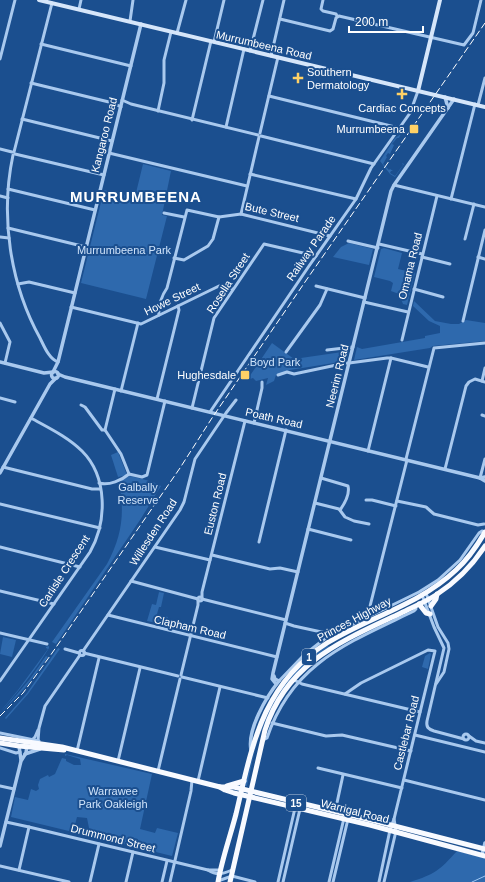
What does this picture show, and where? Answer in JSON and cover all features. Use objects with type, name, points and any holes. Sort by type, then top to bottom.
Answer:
[{"type":"highway","name":"Princes Highway","points":[[218,882],[251,752],[259,727],[274,696],[285,681],[305,660],[329,639],[376,615],[424,594],[465,561],[476,546],[483,532]]},
{"type":"highway","name":"Princes Highway","points":[[231,879],[262,740],[273,710],[284,692],[319,656],[345,640],[437,594],[463,574],[485,546]]},
{"type":"highway","points":[[431,606],[436,599],[437,594]]},
{"type":"highway","points":[[417,605],[426,613],[430,614]]},
{"type":"highway","points":[[329,639],[331,644],[340,640],[345,640]]},
{"type":"highway","points":[[285,681],[286,672]]},
{"type":"highway","name":"Warrigal Road","points":[[0,738],[40,749],[75,751]]},
{"type":"highway","name":"Warrigal Road","points":[[0,743],[19,749],[26,745],[49,745],[195,780],[220,787],[225,790],[241,792]]},
{"type":"highway","points":[[226,786],[244,781]]},
{"type":"highway","points":[[253,781],[257,793]]},
{"type":"highway","name":"Warrigal Road","points":[[220,787],[226,786],[249,797],[346,819],[485,847]]},
{"type":"highway","name":"Warrigal Road","points":[[249,797],[257,793],[335,812],[484,855]]},
{"type":"main road","name":"Murrumbeena Road","points":[[39,0],[485,107]]},
{"type":"main road","points":[[418,91],[440,0]]},
{"type":"street","points":[[0,59],[15,0]]},
{"type":"street","points":[[78,9],[80,0]]},
{"type":"street","points":[[128,21],[133,0]]},
{"type":"street","points":[[178,33],[186,0]]},
{"type":"street","points":[[192,120],[224,0]]},
{"type":"street","points":[[250,51],[263,0]]},
{"type":"street","points":[[271,56],[284,0]]},
{"type":"street","points":[[323,0],[321,9],[323,11],[336,14],[337,16],[464,45],[473,32],[481,0]]},
{"type":"street","points":[[52,3],[14,153],[8,189],[8,228],[12,259],[25,307],[52,359],[58,362]]},
{"type":"street","points":[[280,19],[330,31],[333,29],[337,16]]},
{"type":"street","name":"Kangaroo Road","points":[[0,473],[55,375],[141,24]]},
{"type":"street","points":[[158,111],[164,83],[164,60],[171,32]]},
{"type":"street","points":[[41,44],[131,66]]},
{"type":"street","points":[[226,127],[244,49]]},
{"type":"street","points":[[241,214],[278,57]]},
{"type":"street","points":[[451,199],[472,113],[485,78]]},
{"type":"street","points":[[31,83],[113,103],[131,104],[374,164]]},
{"type":"street","name":"Railway Parade","points":[[210,412],[356,199],[374,164],[413,107],[418,91]]},
{"type":"street","points":[[269,96],[399,128]]},
{"type":"street","points":[[445,97],[448,108]]},
{"type":"street","name":"Neerim Road","points":[[278,683],[274,678],[273,673],[394,185],[454,99]]},
{"type":"street","points":[[22,119],[112,141]]},
{"type":"street","points":[[0,149],[104,175]]},
{"type":"street","points":[[109,153],[247,186]]},
{"type":"street","points":[[250,174],[356,199]]},
{"type":"street","points":[[394,185],[484,207],[485,202]]},
{"type":"street","points":[[8,189],[96,210]]},
{"type":"street","points":[[0,196],[8,198]]},
{"type":"street","name":"Omama Road","points":[[402,340],[437,196]]},
{"type":"street","points":[[465,239],[474,204]]},
{"type":"street","name":"Bute Street","points":[[184,217],[187,210],[218,217],[241,214],[330,236]]},
{"type":"street","points":[[160,315],[159,312],[163,294],[167,288],[184,217],[164,213]]},
{"type":"street","points":[[174,258],[184,260],[208,246],[213,239],[218,217]]},
{"type":"street","points":[[8,228],[86,246]]},
{"type":"street","points":[[463,321],[485,230]]},
{"type":"street","points":[[0,237],[9,238]]},
{"type":"street","points":[[348,241],[378,246],[450,264]]},
{"type":"street","name":"Rosella Street","points":[[192,408],[214,318],[264,244],[316,256]]},
{"type":"street","points":[[478,257],[485,259]]},
{"type":"street","points":[[18,284],[29,282],[75,293]]},
{"type":"street","name":"Howe Street","points":[[72,307],[143,323],[219,286],[233,289]]},
{"type":"street","points":[[316,286],[408,312]]},
{"type":"street","points":[[286,352],[320,305],[327,289]]},
{"type":"street","points":[[414,289],[443,297]]},
{"type":"street","points":[[157,399],[178,306]]},
{"type":"street","points":[[0,323],[10,342],[5,363]]},
{"type":"street","points":[[121,391],[138,323]]},
{"type":"street","points":[[367,618],[406,467],[432,350],[436,347],[453,347],[485,343]]},
{"type":"street","points":[[327,350],[353,347]]},
{"type":"street","points":[[278,375],[287,372],[294,374],[346,363],[391,358],[428,367]]},
{"type":"street","points":[[368,450],[391,358]]},
{"type":"street","points":[[0,362],[55,375]]},
{"type":"street","points":[[445,469],[466,386],[473,380],[484,381],[485,368]]},
{"type":"street","name":"Poath Road","points":[[55,375],[485,478]]},
{"type":"street","points":[[254,423],[262,382]]},
{"type":"street","points":[[105,430],[115,389]]},
{"type":"street","points":[[0,398],[15,402]]},
{"type":"street","name":"Willesden Road","points":[[32,740],[39,728],[45,706],[183,506],[195,459],[236,400]]},
{"type":"street","points":[[99,483],[102,484],[120,480],[130,474],[143,477],[147,475],[165,401]]},
{"type":"street","points":[[81,405],[85,407],[102,430],[105,430],[121,454],[130,474]]},
{"type":"street","name":"Carlisle Crescent","points":[[1,679],[80,567],[94,545],[100,528],[102,510],[100,489],[94,469],[83,452],[69,440],[32,418]]},
{"type":"street","name":"Euston Road","points":[[158,771],[190,636],[212,555],[245,420]]},
{"type":"street","points":[[259,542],[286,430]]},
{"type":"street","points":[[480,478],[485,458]]},
{"type":"street","points":[[3,468],[92,489],[100,489]]},
{"type":"street","points":[[321,478],[348,486],[349,490],[345,502],[340,510]]},
{"type":"street","name":"Poath Road","points":[[480,478],[485,481]]},
{"type":"street","points":[[366,500],[396,506]]},
{"type":"street","points":[[397,501],[426,508],[434,514],[478,525],[485,525]]},
{"type":"street","points":[[315,503],[340,510],[344,517],[354,521],[369,524]]},
{"type":"street","points":[[0,504],[100,528]]},
{"type":"street","points":[[478,525],[483,532]]},
{"type":"street","points":[[308,529],[352,540]]},
{"type":"street","points":[[0,547],[80,567]]},
{"type":"street","points":[[155,547],[210,560]]},
{"type":"street","points":[[212,555],[270,569],[280,568],[298,572]]},
{"type":"street","points":[[131,581],[279,618],[294,626],[324,632],[329,639]]},
{"type":"street","points":[[251,752],[250,744],[253,730],[268,698],[286,672],[304,655],[367,618],[376,615],[441,581]]},
{"type":"street","points":[[0,590],[54,604]]},
{"type":"street","points":[[424,594],[431,606],[438,627],[448,643],[449,649],[444,672],[436,684]]},
{"type":"street","points":[[427,600],[435,630],[444,646],[427,721],[427,727],[434,731],[464,739],[469,738]]},
{"type":"street","points":[[262,740],[267,738],[272,723],[296,681],[334,651],[414,611],[417,605]]},
{"type":"street","points":[[370,609],[376,615]]},
{"type":"street","name":"Clapham Road","points":[[108,615],[277,657]]},
{"type":"street","points":[[0,633],[47,644]]},
{"type":"street","points":[[65,649],[268,698]]},
{"type":"street","name":"Castlebar Road","points":[[344,694],[361,683],[429,650],[435,651],[393,828]]},
{"type":"street","points":[[75,751],[99,658]]},
{"type":"street","points":[[118,762],[140,668]]},
{"type":"street","points":[[296,681],[420,712]]},
{"type":"street","points":[[170,882],[191,790],[220,687]]},
{"type":"street","points":[[272,723],[326,736],[342,735],[411,751]]},
{"type":"street","name":"Willesden Road","points":[[38,741],[39,728]]},
{"type":"street","name":"Warrigal Road","points":[[0,733],[38,741],[49,745]]},
{"type":"street","points":[[464,734],[464,739]]},
{"type":"street","points":[[457,736],[468,734],[469,738],[485,744]]},
{"type":"street","points":[[415,735],[485,752]]},
{"type":"street","points":[[0,846],[21,761],[25,754],[26,745]]},
{"type":"street","points":[[0,748],[16,753],[19,749]]},
{"type":"street","points":[[19,749],[21,761]]},
{"type":"street","points":[[25,754],[40,749]]},
{"type":"street","points":[[318,768],[402,788]]},
{"type":"street","points":[[335,812],[343,775]]},
{"type":"street","points":[[404,780],[485,800]]},
{"type":"street","points":[[0,786],[14,789]]},
{"type":"street","points":[[278,882],[298,808]]},
{"type":"street","points":[[283,882],[298,808]]},
{"type":"street","points":[[329,882],[346,819]]},
{"type":"street","points":[[333,882],[346,819]]},
{"type":"street","name":"Drummond Street","points":[[6,821],[224,874],[234,869]]},
{"type":"street","points":[[19,870],[29,827]]},
{"type":"street","points":[[379,882],[393,828]]},
{"type":"street","points":[[384,882],[393,828]]},
{"type":"street","points":[[90,882],[99,844]]},
{"type":"street","points":[[484,855],[485,847]]},
{"type":"street","points":[[126,882],[133,852]]},
{"type":"street","points":[[162,882],[167,861]]},
{"type":"street","points":[[0,866],[69,882]]},
{"type":"street","points":[[218,882],[231,879],[244,879],[255,882]]},
{"type":"green space","points":[[401,134],[392,144],[394,145],[390,154],[388,153],[383,164],[389,170],[390,169],[393,171],[390,173],[395,176],[403,165],[402,163],[404,164],[395,177],[390,174],[380,161],[395,138]]},
{"type":"green space","name":"Murrumbeena Park","points":[[143,164],[171,171],[162,215],[167,216],[146,299],[81,283],[104,190],[135,197]]},
{"type":"green space","points":[[349,243],[373,249],[369,265],[333,257],[341,247]]},
{"type":"green space","points":[[384,248],[402,253],[398,269],[415,273],[407,305],[403,304],[399,294],[391,291],[393,283],[374,277],[381,249]]},
{"type":"green space","points":[[414,301],[435,321],[451,324],[459,324],[466,320],[485,323],[485,341],[433,346],[430,348],[354,360],[357,347],[362,349],[425,338],[425,336],[440,333],[440,326],[429,321],[413,306]]},
{"type":"green space","name":"Boyd Park","points":[[272,343],[294,359],[349,351],[346,361],[290,370],[276,375],[274,381],[266,385],[268,378],[256,381],[253,378],[247,380]]},
{"type":"green space","points":[[118,452],[127,475],[118,477],[111,455]]},
{"type":"green space","name":"Galbally Reserve","points":[[129,476],[150,481],[161,486],[140,520],[56,644],[52,642],[107,564],[112,554],[119,534],[122,514],[119,482]]},
{"type":"green space","points":[[159,592],[164,593],[161,607],[159,607],[157,614],[168,617],[166,625],[147,621],[152,604],[156,605]]},
{"type":"green space","points":[[3,637],[16,640],[12,657],[0,654]]},
{"type":"green space","points":[[328,645],[329,647],[297,674],[272,708],[259,738],[247,786],[245,786],[258,739],[270,710],[277,696],[286,682],[297,670]]},
{"type":"green space","points":[[49,646],[49,648],[44,657],[20,689],[0,712],[48,649],[46,647]]},
{"type":"green space","points":[[58,648],[60,649],[28,694],[6,719],[5,718],[27,693]]},
{"type":"green space","points":[[430,653],[428,669],[422,667],[425,656]]},
{"type":"green space","points":[[46,656],[48,657],[25,688],[0,714],[30,679]]},
{"type":"green space","name":"Warrawee Park Oakleigh","points":[[65,754],[152,774],[140,829],[155,833],[157,828],[178,833],[172,856],[87,835],[89,828],[87,818],[77,817],[73,832],[11,817],[15,797],[28,800],[31,789],[36,791],[39,789],[38,785],[40,779],[48,775],[49,777],[55,774],[62,758],[74,765],[81,765],[80,759],[67,755],[65,756]]},
{"type":"green space","points":[[457,851],[485,858],[485,882],[410,882],[425,877],[436,871]]},
{"type":"waterway","points":[[472,882],[485,876]]},
{"type":"railway","points":[[0,716],[23,693],[50,656],[180,468],[212,418],[305,282],[485,23]]},
{"type":"place","name":"Southern Dermatology","points":[[298,78]]},
{"type":"place","name":"Cardiac Concepts","points":[[402,94]]},
{"type":"place","name":"Murrumbeena","points":[[414,129]]},
{"type":"place","name":"Hughesdale","points":[[245,375]]},
{"type":"district","name":"MURRUMBEENA","points":[[136,197]]}]
